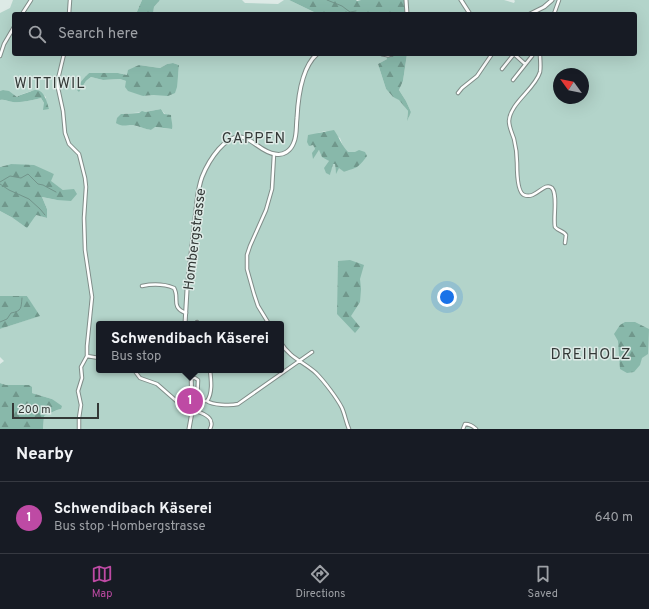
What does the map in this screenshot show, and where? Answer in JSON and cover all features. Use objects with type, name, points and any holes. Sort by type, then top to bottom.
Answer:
[{"type":"street","points":[[23,12],[32,0]]},
{"type":"street","points":[[69,12],[70,0]]},
{"type":"street","points":[[406,0],[408,12]]},
{"type":"street","points":[[461,0],[469,12]]},
{"type":"street","points":[[534,12],[544,7],[552,0]]},
{"type":"street","points":[[555,12],[559,0]]},
{"type":"street","points":[[0,56],[4,44],[12,30]]},
{"type":"street","points":[[64,56],[58,79],[58,88],[64,114],[64,130],[69,144],[79,154],[86,183],[84,218],[85,250],[92,297],[87,356],[81,367],[82,378],[78,393],[80,405],[78,422],[79,429]]},
{"type":"street","points":[[267,321],[258,306],[254,294],[247,269],[247,255],[266,210],[272,189],[274,154],[285,153],[290,149],[296,136],[298,103],[302,82],[308,65],[315,56]]},
{"type":"street","points":[[458,93],[478,75],[491,56]]},
{"type":"street","points":[[502,69],[512,56]]},
{"type":"street","points":[[516,56],[525,64]]},
{"type":"street","points":[[513,80],[532,56]]},
{"type":"street","points":[[540,56],[540,69],[538,76],[512,111],[510,125],[516,151],[520,189],[522,193],[526,195],[536,194],[548,186],[553,190],[555,199],[555,228],[565,233],[565,243]]},
{"type":"street","name":"Hombergstrasse","points":[[185,321],[198,194],[208,165],[228,141],[236,137],[247,139],[274,154]]},
{"type":"street","points":[[142,286],[162,285],[174,288],[176,293],[176,305],[179,309],[186,313]]},
{"type":"street","points":[[284,348],[299,362],[317,374],[342,409],[349,429]]},
{"type":"street","points":[[284,372],[312,352]]},
{"type":"street","points":[[87,356],[96,358]]},
{"type":"street","points":[[136,373],[140,378],[157,384],[180,405],[200,412],[210,419],[210,429]]},
{"type":"street","points":[[189,429],[192,409],[191,373]]},
{"type":"street","points":[[206,401],[210,394],[210,373]]},
{"type":"street","points":[[191,378],[198,380],[199,399],[213,404],[233,405],[238,404],[283,373]]},
{"type":"street","points":[[463,429],[465,424],[468,424],[476,429]]},
{"type":"green space","points":[[13,0],[142,0],[137,12],[12,12],[12,56],[386,56],[387,59],[378,64],[386,89],[393,97],[399,99],[408,111],[407,120],[411,112],[399,90],[403,81],[407,56],[637,56],[637,12],[405,12],[405,0],[504,0],[514,3],[514,0],[649,0],[649,429],[43,429],[44,416],[61,409],[52,399],[32,393],[29,385],[6,385],[0,383],[0,364],[4,361],[0,357],[0,329],[39,316],[27,296],[0,296],[0,211],[13,218],[36,215],[47,218],[47,209],[42,197],[57,200],[63,190],[50,181],[54,174],[11,164],[0,167],[0,100],[20,102],[41,98],[44,103],[46,97],[34,90],[17,97],[7,91],[0,91],[0,13],[10,8]],"holes":[[[173,63],[179,65],[178,75],[154,95],[143,96],[126,81],[120,79],[103,80],[91,77],[86,81],[79,92],[89,73],[118,73],[127,75],[139,65],[160,68],[167,64]],[[161,109],[172,126],[171,129],[154,127],[151,130],[132,125],[121,114]],[[325,131],[340,138],[344,149],[348,153],[355,152],[357,167],[344,172],[339,167],[336,173],[335,164],[332,164],[330,175],[329,161],[319,150],[313,158],[315,149],[313,145],[318,133]]]},
{"type":"green space","points":[[142,0],[160,0],[154,7],[153,12],[137,12]]},
{"type":"green space","points":[[160,0],[242,0],[245,3],[278,4],[284,0],[289,0],[314,12],[153,12],[154,7]]},
{"type":"green space","points":[[289,0],[405,0],[405,12],[314,12]]},
{"type":"green space","points":[[386,56],[407,56],[403,81],[399,90],[411,112],[407,121],[408,111],[399,100],[393,97],[386,89],[378,64],[387,59]]},
{"type":"green space","points":[[173,63],[179,65],[177,87],[175,93],[168,96],[143,96],[128,91],[125,87],[126,81],[120,79],[103,80],[91,77],[86,81],[79,92],[77,90],[80,83],[89,73],[118,73],[127,75],[128,70],[139,65],[160,68],[167,64]]},
{"type":"green space","points":[[33,90],[38,90],[45,96],[49,109],[43,110],[44,103],[41,98],[20,102],[0,100],[0,91],[9,91],[17,97]]},
{"type":"green space","points":[[161,109],[164,114],[171,115],[172,129],[155,127],[151,130],[116,123],[117,118],[121,114],[139,113],[142,111],[145,112]]},
{"type":"green space","points":[[334,130],[348,152],[355,152],[359,150],[365,152],[367,156],[357,167],[344,172],[339,168],[336,174],[335,164],[333,164],[330,175],[326,173],[324,168],[329,161],[322,157],[319,150],[313,159],[312,153],[315,149],[313,145],[309,146],[307,142],[308,135]]},
{"type":"green space","points":[[11,164],[34,165],[54,174],[51,181],[63,190],[74,189],[77,194],[71,201],[42,197],[47,209],[47,218],[36,215],[27,228],[0,211],[0,167]]},
{"type":"green space","points":[[350,260],[364,265],[360,279],[360,302],[351,316],[360,327],[355,333],[337,314],[338,261]]},
{"type":"green space","points":[[0,296],[27,296],[40,316],[0,329]]},
{"type":"green space","points":[[625,322],[635,322],[649,329],[648,354],[642,358],[640,365],[634,372],[627,373],[620,369],[618,341],[614,334],[620,325]]},
{"type":"green space","points":[[0,383],[6,385],[29,385],[32,387],[32,393],[52,399],[62,406],[61,409],[44,416],[43,429],[0,429]]},
{"type":"waterway","points":[[327,0],[342,6],[350,12],[356,11]]},
{"type":"waterway","points":[[0,182],[10,176],[21,178],[28,174],[38,184],[56,192]]},
{"type":"waterway","points":[[0,184],[29,199],[45,215]]},
{"type":"waterway","points":[[0,322],[7,319],[11,313],[19,310],[21,307],[22,298]]},
{"type":"place","name":"Schwendibach Käserei","points":[[190,401]]},
{"type":"district","name":"WITTIWIL","points":[[50,83]]},
{"type":"district","name":"GAPPEN","points":[[254,138]]},
{"type":"district","name":"DREIHOLZ","points":[[591,354]]}]
